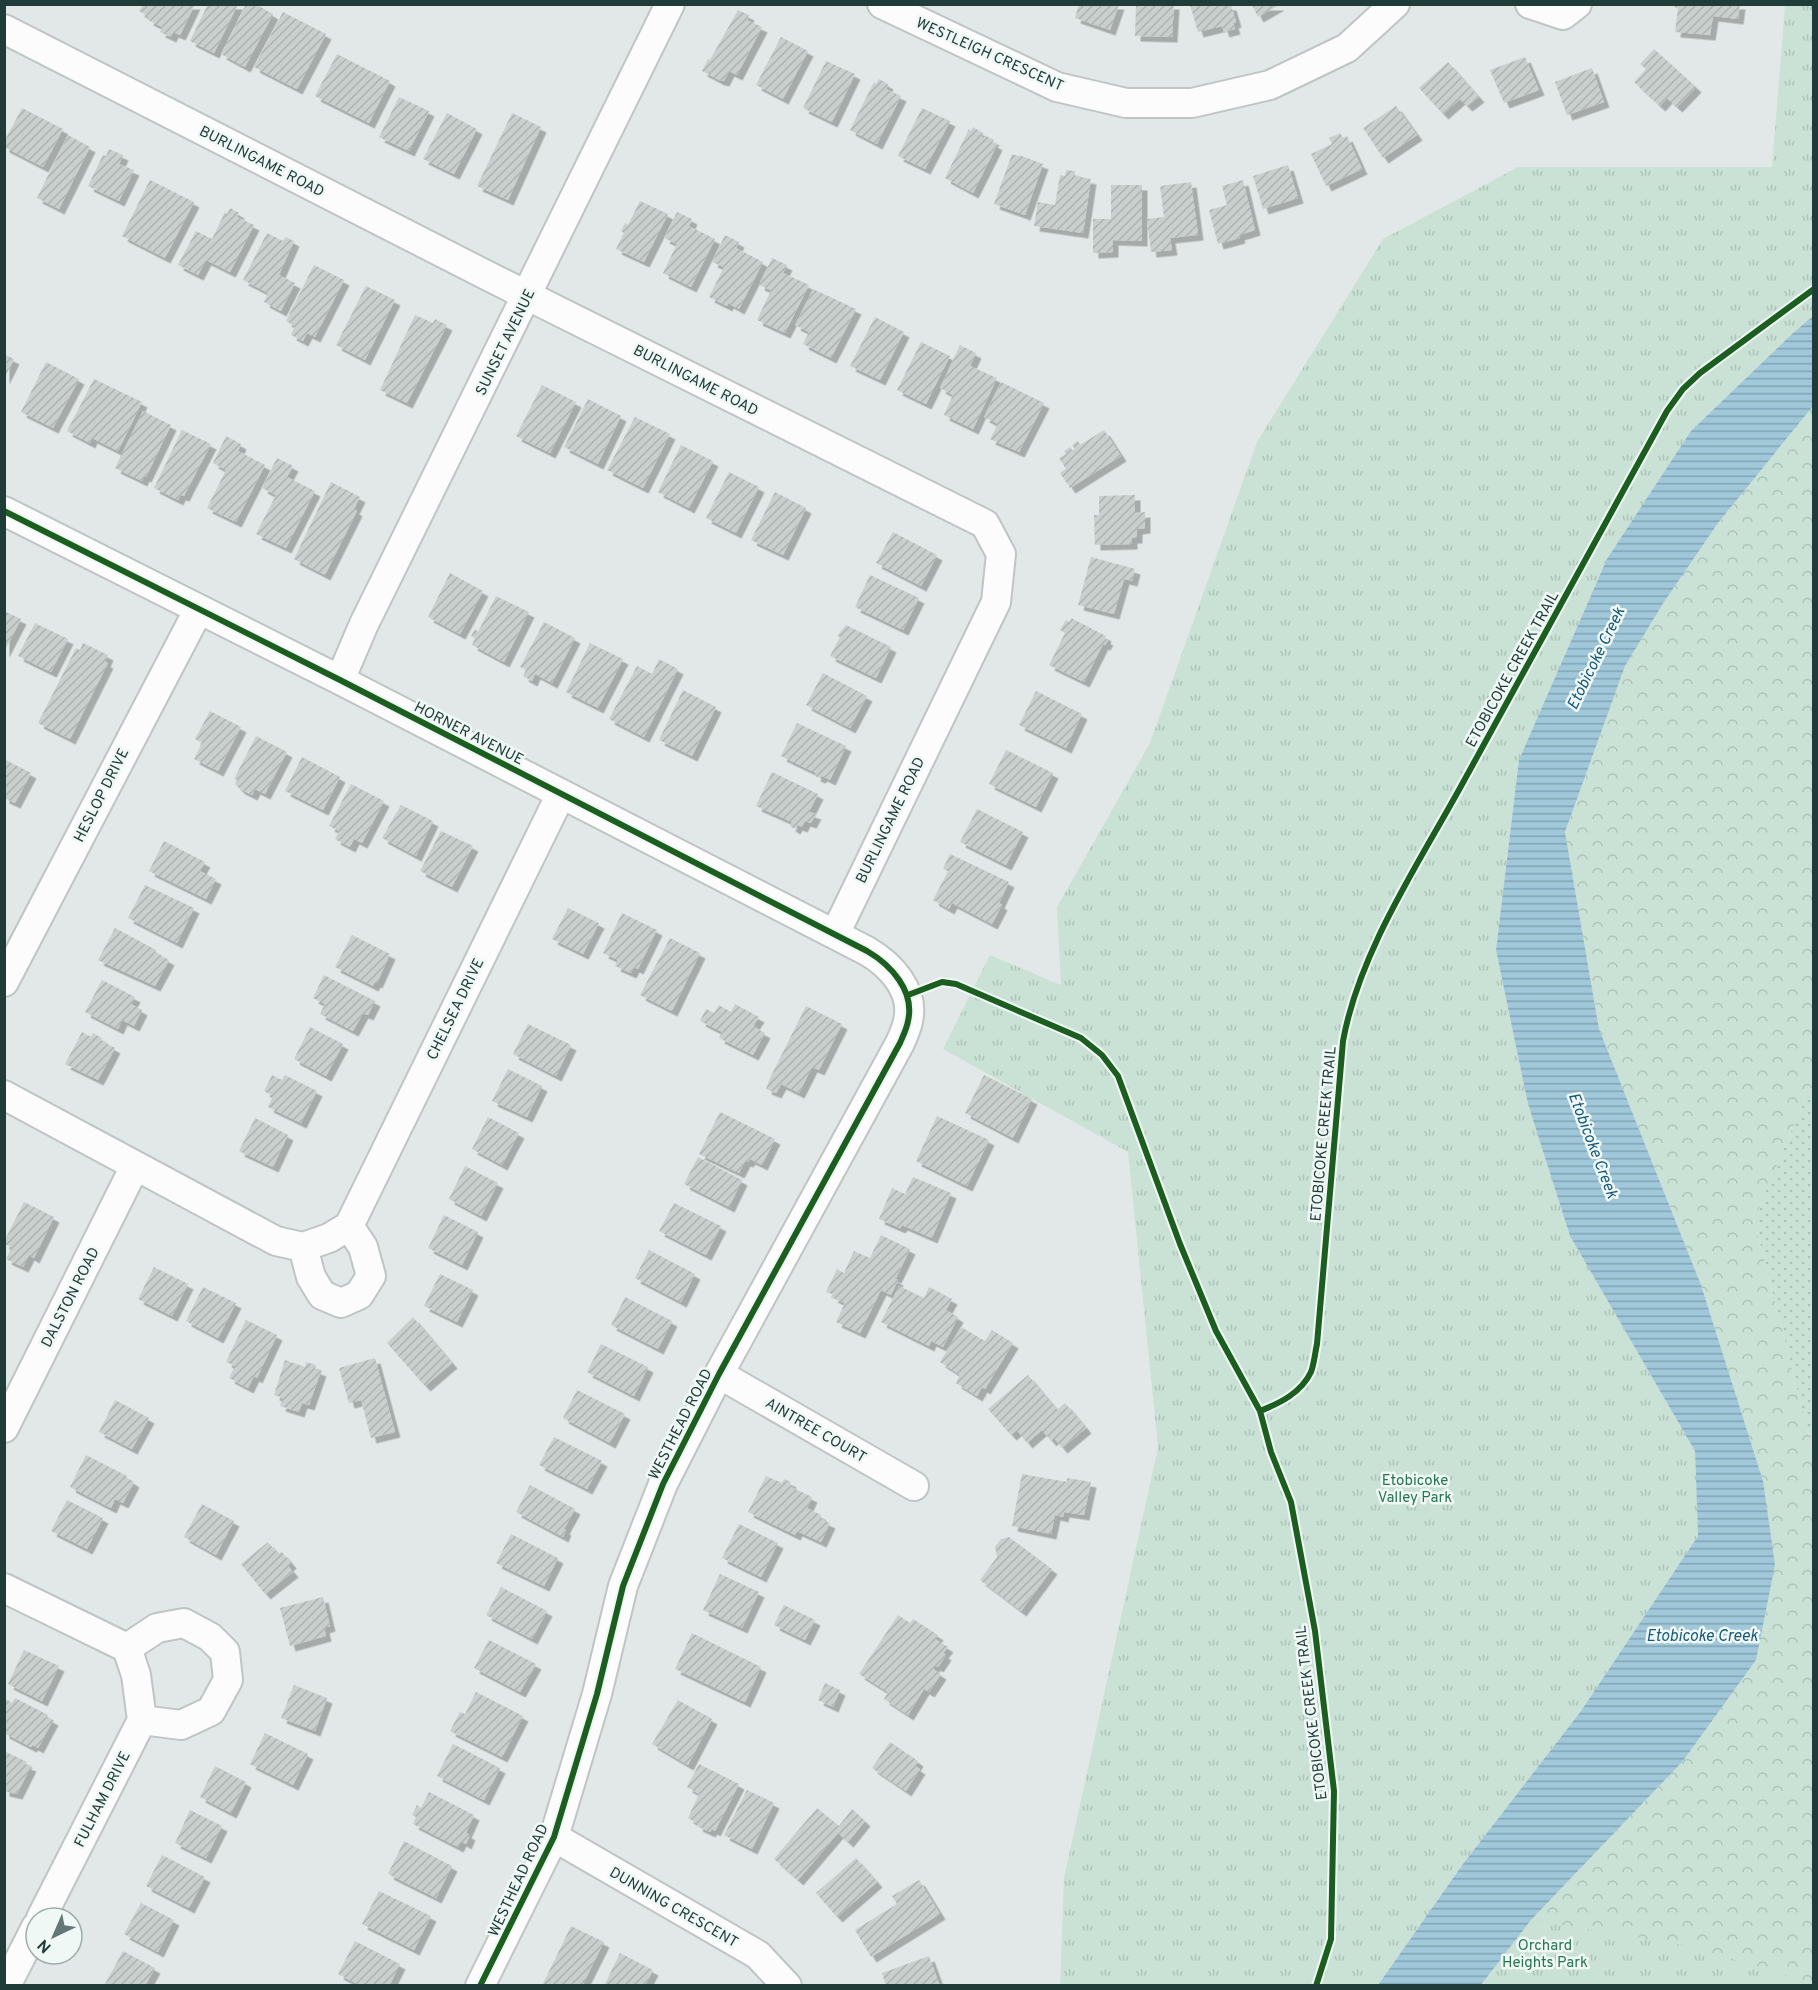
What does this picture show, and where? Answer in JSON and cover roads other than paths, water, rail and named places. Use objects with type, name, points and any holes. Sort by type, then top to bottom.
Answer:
[{"type":"street","name":"SUNSET AVENUE","points":[[339,680],[364,624],[670,4]]},
{"type":"street","name":"WESTLEIGH CRESCENT","points":[[882,4],[1057,87],[1126,103],[1192,103],[1270,85],[1347,48],[1395,4]]},
{"type":"street","points":[[1530,4],[1563,15],[1577,4]]},
{"type":"street","name":"BURLINGAME ROAD","points":[[4,29],[985,524],[1001,554],[996,602],[835,934]]},
{"type":"street","name":"HORNER AVENUE","points":[[4,511],[882,959],[901,982],[908,995]]},
{"type":"street","name":"HESLOP DRIVE","points":[[4,982],[200,609]]},
{"type":"street","name":"CHELSEA DRIVE","points":[[349,1226],[561,794]]},
{"type":"street","name":"WESTHEAD ROAD","points":[[480,1986],[554,1838],[597,1694],[623,1586],[663,1484],[719,1374],[900,1043],[909,1019],[908,995]]},
{"type":"street","points":[[4,1095],[276,1241],[303,1246],[329,1238],[349,1226],[363,1247],[371,1276],[359,1295],[341,1303],[322,1295],[311,1277],[303,1246]]},
{"type":"street","name":"DALSTON ROAD","points":[[4,1428],[135,1166]]},
{"type":"street","name":"AINTREE COURT","points":[[719,1374],[914,1486]]},
{"type":"street","points":[[4,1588],[127,1648],[136,1675],[142,1720],[181,1725],[212,1711],[228,1680],[225,1652],[210,1637],[184,1623],[157,1628],[127,1648]]},
{"type":"street","name":"FULHAM DRIVE","points":[[47,1906],[142,1720]]},
{"type":"street","name":"DUNNING CRESCENT","points":[[554,1838],[758,1955],[787,1986]]},
{"type":"street","points":[[6,1986],[24,1951]]},
{"type":"water","name":"Etobicoke Creek","points":[[1813,316],[1813,406],[1718,523],[1664,602],[1625,666],[1565,832],[1599,1029],[1701,1285],[1763,1481],[1775,1565],[1756,1660],[1683,1761],[1531,1920],[1481,1985],[1378,1985],[1463,1864],[1581,1711],[1698,1536],[1695,1451],[1570,1236],[1528,1104],[1496,950],[1519,760],[1607,559],[1691,431]]},
{"type":"park label","name":"Etobicoke Valley Park","points":[[1415,1488]]},
{"type":"park label","name":"Orchard Heights Park","points":[[1545,1954]]}]
